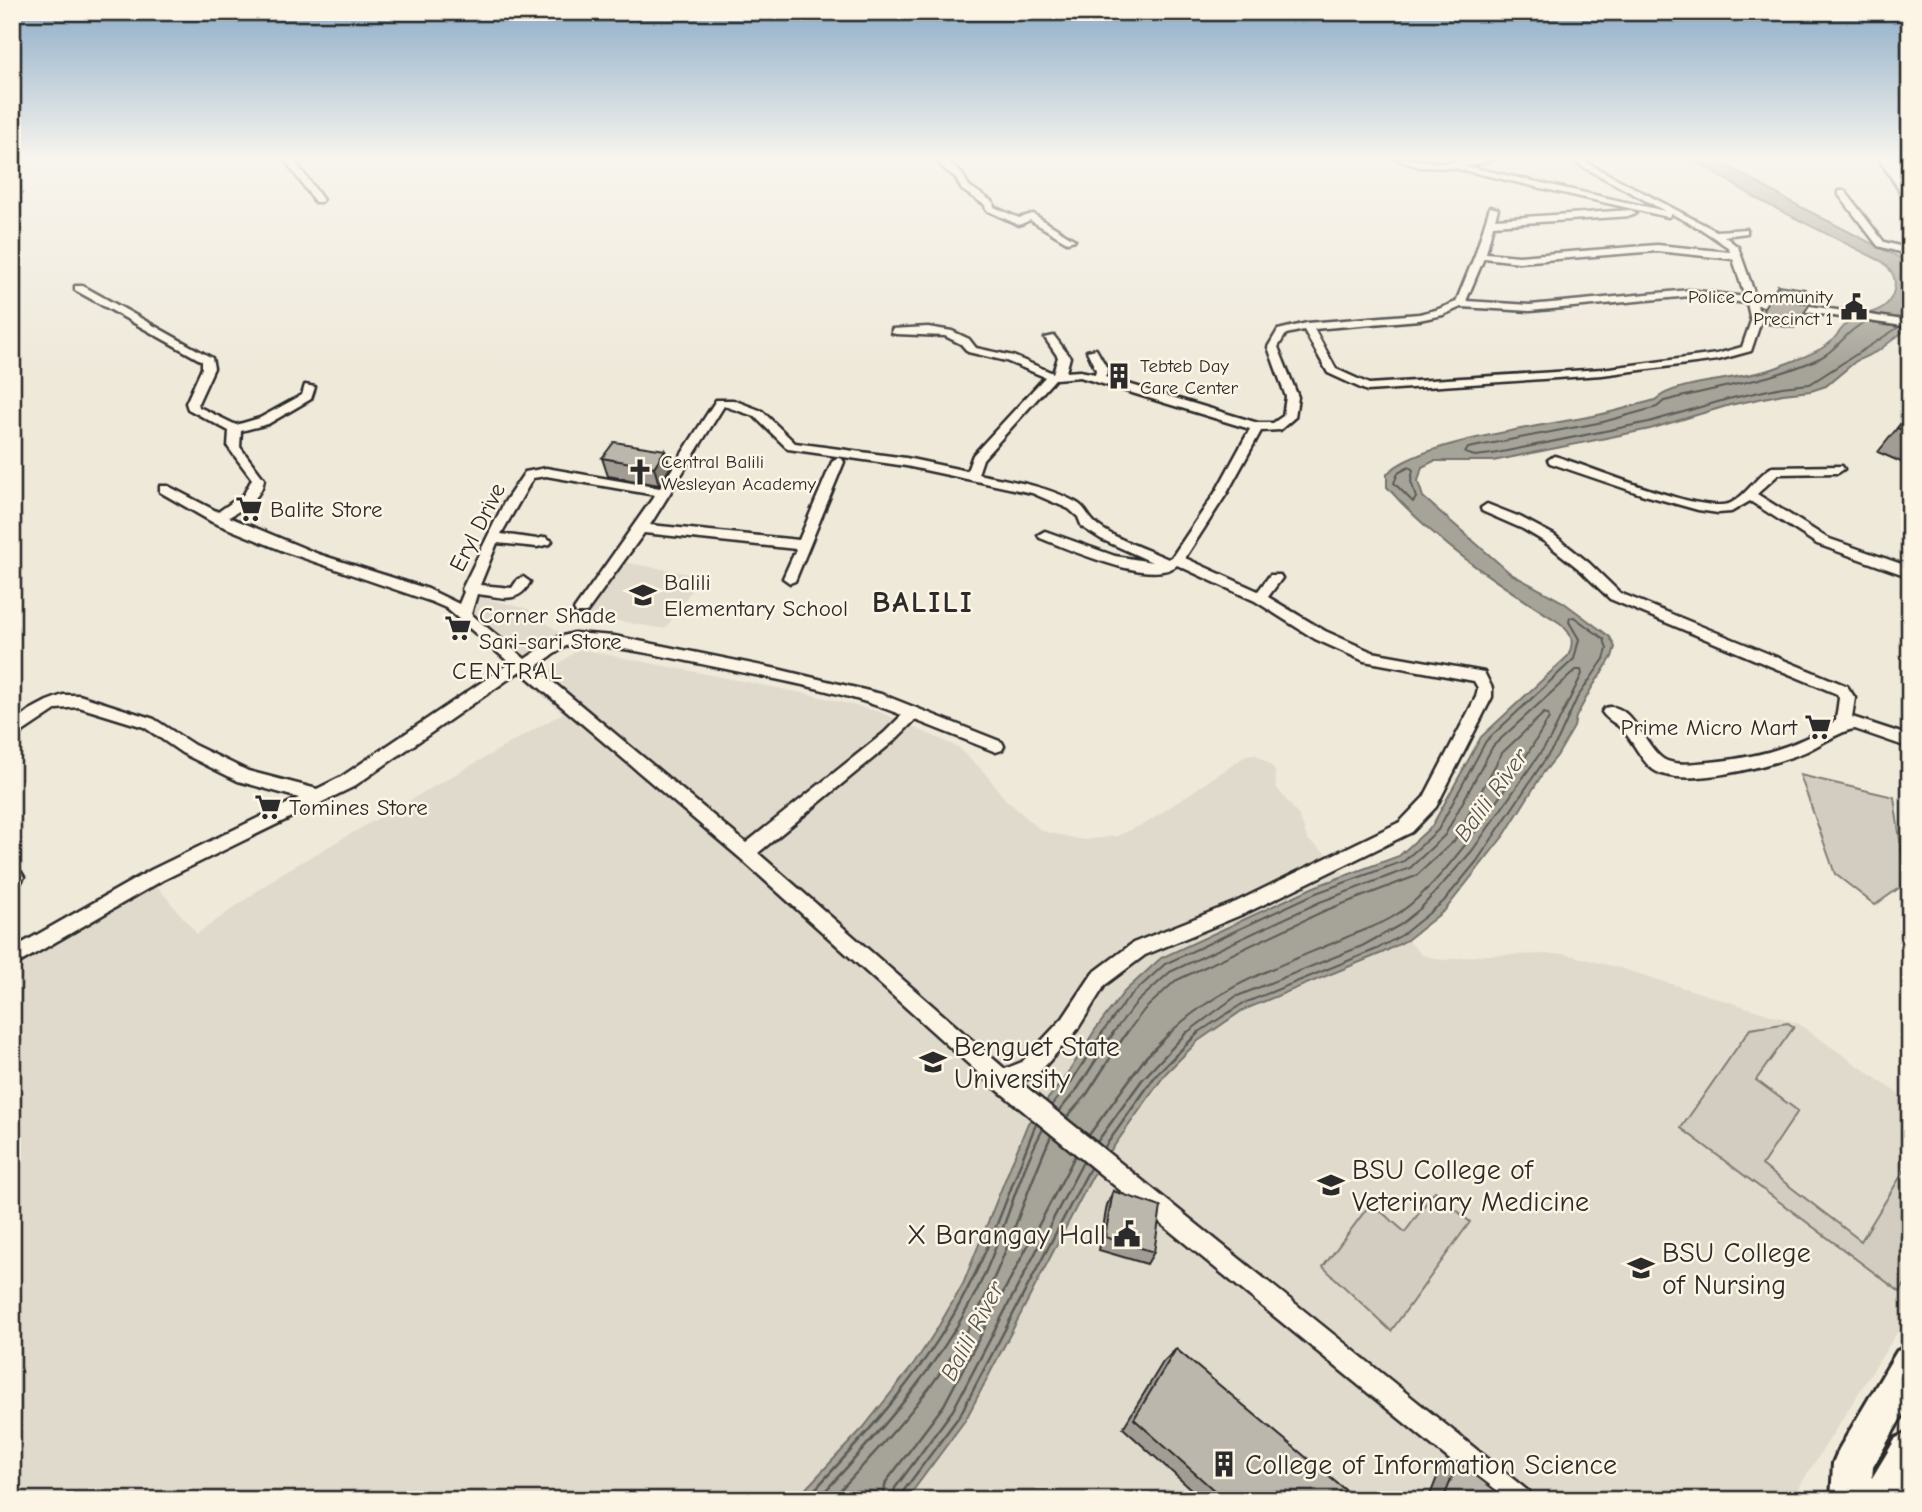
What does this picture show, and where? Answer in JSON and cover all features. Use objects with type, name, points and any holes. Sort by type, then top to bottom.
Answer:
[{"type":"highway","points":[[1851,1500],[1853,1463],[1910,1364]]},
{"type":"highway","points":[[1868,1500],[1887,1493],[1910,1452]]},
{"type":"street","points":[[1049,228],[1070,240]]},
{"type":"street","points":[[1460,304],[1488,228]]},
{"type":"street","points":[[1307,326],[1325,364],[1342,378],[1367,388],[1424,390],[1602,372],[1736,354],[1746,349],[1752,336],[1756,320],[1752,300],[1733,247],[1703,228]]},
{"type":"street","points":[[1868,228],[1881,244],[1910,252]]},
{"type":"street","points":[[1716,234],[1744,231]]},
{"type":"street","points":[[1480,255],[1519,259],[1657,248],[1736,256]]},
{"type":"street","points":[[79,288],[205,356],[209,363],[192,403],[194,409],[235,429],[284,412],[307,397],[309,387]]},
{"type":"street","points":[[896,331],[955,333],[968,343],[972,350],[1009,358],[1056,375],[1080,374],[1257,427],[1276,427],[1289,417],[1292,397],[1273,346],[1282,332],[1307,326],[1393,321],[1439,313],[1460,304],[1521,309],[1690,293],[1840,312],[1910,324]]},
{"type":"street","points":[[971,477],[977,458],[1056,375],[1064,357],[1050,338]]},
{"type":"street","points":[[1093,351],[1102,370],[1099,379]]},
{"type":"street","points":[[581,610],[665,493],[718,406],[737,404],[762,416],[779,437],[792,446],[906,462],[1010,483],[1053,497],[1074,506],[1098,532],[1260,598],[1320,635],[1369,657],[1479,676],[1485,688],[1484,697],[1430,802],[1406,827],[1242,907],[1139,949],[1099,979],[1070,1024],[1029,1069],[1009,1086]]},
{"type":"street","points":[[1045,534],[1136,566],[1174,562],[1221,493],[1257,427]]},
{"type":"street","points":[[217,519],[253,492],[258,485],[258,479],[234,447],[235,429]]},
{"type":"street","points":[[1554,460],[1653,494],[1710,509],[1733,508],[1751,496],[1769,473],[1776,470],[1838,469]]},
{"type":"street","points":[[790,578],[838,462]]},
{"type":"street","name":"Eryl Drive","points":[[463,616],[469,589],[515,494],[532,474],[546,472],[665,493]]},
{"type":"street","points":[[164,489],[217,519],[334,565],[428,594],[451,605],[746,853],[1009,1086],[1519,1500]]},
{"type":"street","points":[[1751,496],[1822,541],[1910,572]]},
{"type":"street","points":[[1487,508],[1540,530],[1615,596],[1842,690],[1847,698],[1843,723]]},
{"type":"street","points":[[641,528],[803,545]]},
{"type":"street","points":[[495,538],[537,543],[545,541]]},
{"type":"street","points":[[1260,598],[1275,578]]},
{"type":"street","points":[[469,589],[514,593],[523,582]]},
{"type":"street","points":[[12,958],[157,875],[347,782],[522,665],[561,642],[581,637],[777,674],[881,700],[996,747]]},
{"type":"street","points":[[12,733],[35,713],[64,701],[79,701],[149,723],[188,749],[244,776],[317,796]]},
{"type":"street","points":[[1610,712],[1626,723],[1658,765],[1681,771],[1746,765],[1786,753],[1824,737],[1843,723],[1855,723],[1910,741]]},
{"type":"street","points":[[746,853],[889,737],[913,713]]},
{"type":"shaded area","name":"Balili Elementary School","points":[[623,562],[701,576],[665,629],[584,615]]},
{"type":"shaded area","points":[[475,596],[528,609],[565,637],[529,662],[467,617]]},
{"type":"shaded area","name":"Benguet State University","points":[[579,649],[813,695],[880,712],[958,747],[984,772],[1006,800],[1042,831],[1084,840],[1117,836],[1148,822],[1247,755],[1255,754],[1275,771],[1276,787],[1299,816],[1308,840],[1324,852],[1422,955],[1443,960],[1484,955],[1565,954],[1620,968],[1797,1023],[1910,1102],[1910,1312],[1791,1500],[12,1500],[12,967],[155,884],[197,934],[284,872],[563,713],[530,685]]},
{"type":"shaded area","points":[[1800,775],[1894,797],[1906,883],[1875,905],[1835,874]]},
{"type":"shaded area","points":[[1788,1023],[1794,1027],[1756,1080],[1798,1111],[1762,1165],[1861,1241],[1910,1161],[1910,1276],[1900,1292],[1681,1128],[1750,1029]]},
{"type":"shaded area","points":[[1435,1191],[1470,1222],[1391,1331],[1323,1267],[1371,1203],[1405,1232]]},
{"type":"water","name":"Balili River","points":[[1814,228],[1841,228],[1910,263],[1908,328],[1878,351],[1856,361],[1826,386],[1730,405],[1650,429],[1493,461],[1434,461],[1422,467],[1418,481],[1423,497],[1511,574],[1563,602],[1610,637],[1615,647],[1557,756],[1543,773],[1505,834],[1445,910],[1407,940],[1382,953],[1243,1010],[1198,1041],[1166,1073],[1092,1177],[966,1419],[906,1500],[795,1500],[863,1428],[914,1364],[937,1329],[963,1284],[1028,1123],[1065,1078],[1095,1030],[1124,992],[1161,958],[1314,887],[1399,856],[1432,826],[1481,737],[1568,656],[1572,642],[1564,627],[1513,593],[1426,527],[1387,487],[1387,474],[1403,462],[1455,443],[1605,413],[1655,400],[1678,388],[1765,371],[1810,355],[1830,343],[1849,322],[1887,304],[1895,286],[1891,272],[1883,262]]},
{"type":"building","points":[[1778,285],[1805,289],[1810,304],[1783,300]]},
{"type":"building","points":[[1910,412],[1910,433],[1897,428]]},
{"type":"building","points":[[614,442],[665,450],[654,467],[602,458]]},
{"type":"building","name":"X Barangay Hall","points":[[1113,1191],[1161,1207],[1154,1252],[1105,1237]]},
{"type":"building","name":"College of Information Science","points":[[1176,1349],[1357,1500],[1225,1500],[1134,1419]]},
{"type":"building","points":[[1458,1462],[1508,1500],[1443,1500]]},
{"type":"place","name":"Police Community Precinct 1","points":[[1854,307]]},
{"type":"place","name":"Tebteb Day Care Center","points":[[1119,376]]},
{"type":"place","name":"Central Balili Wesleyan Academy","points":[[640,472]]},
{"type":"place","name":"Balite Store","points":[[249,509]]},
{"type":"place","name":"Balili Elementary School","points":[[643,595]]},
{"type":"place","name":"Corner Shade Sari-sari Store","points":[[458,628]]},
{"type":"place","name":"Prime Micro Mart","points":[[1818,727]]},
{"type":"place","name":"Tomines Store","points":[[268,807]]},
{"type":"place","name":"Benguet State University","points":[[933,1062]]},
{"type":"place","name":"BSU College of Veterinary Medicine","points":[[1331,1185]]},
{"type":"place","name":"X Barangay Hall","points":[[1127,1234]]},
{"type":"place","name":"BSU College of Nursing","points":[[1641,1268]]},
{"type":"place","name":"College of Information Science","points":[[1224,1464]]},
{"type":"district","name":"BALILI","points":[[923,602]]},
{"type":"district","name":"CENTRAL","points":[[508,671]]}]
